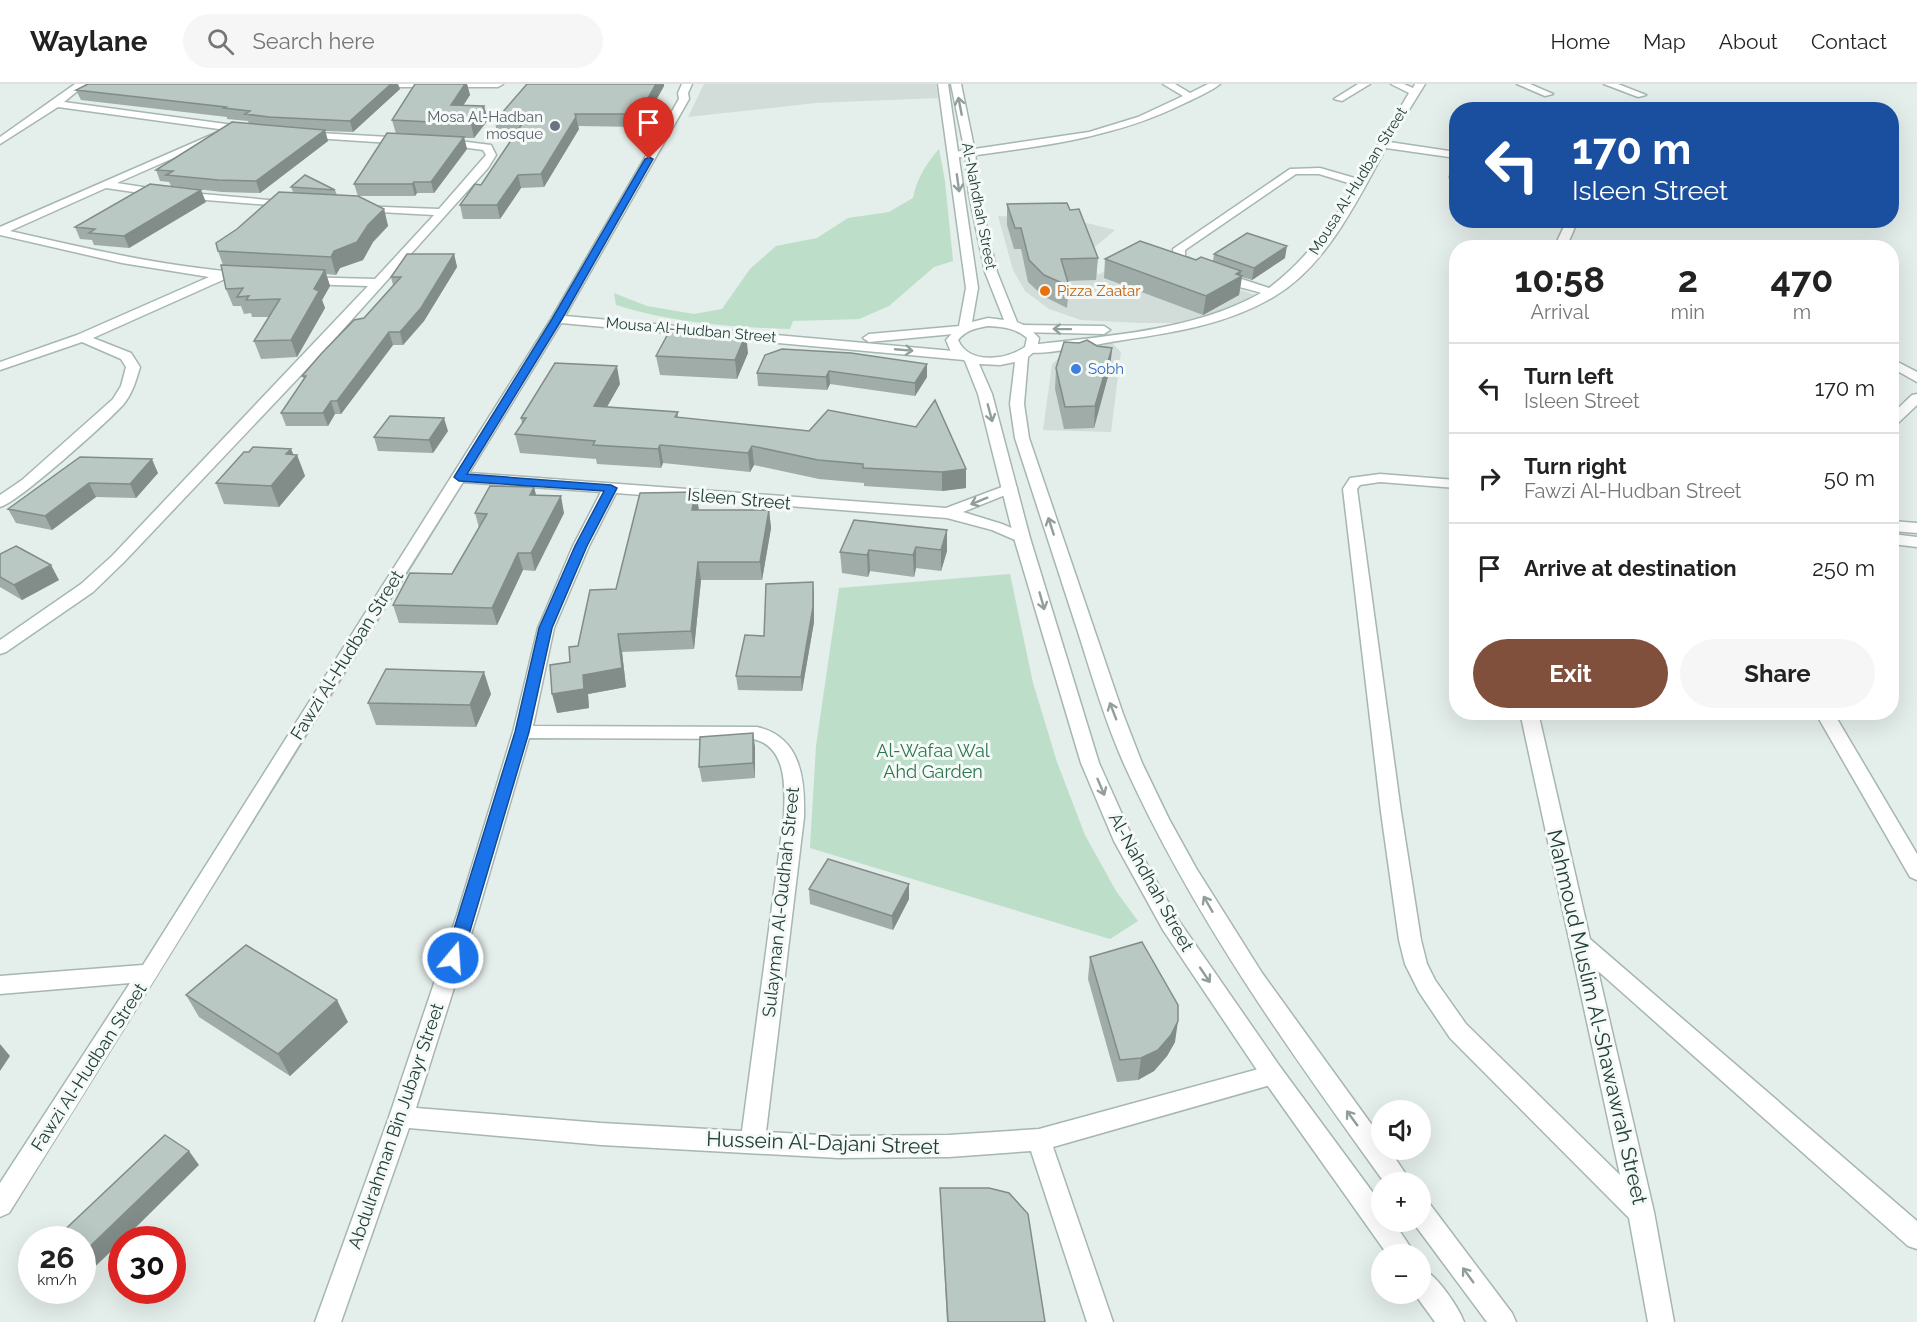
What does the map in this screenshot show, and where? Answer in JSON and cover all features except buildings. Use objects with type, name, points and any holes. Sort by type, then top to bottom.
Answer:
[{"type":"street","points":[[0,141],[56,104],[81,84]]},
{"type":"street","points":[[395,84],[498,84]]},
{"type":"street","name":"Al-Nahdhah Street","points":[[943,84],[972,288],[963,328],[952,340],[953,346],[967,357],[985,394],[1022,538],[1090,763],[1124,842],[1170,924],[1273,1075],[1395,1244]]},
{"type":"street","name":"Al-Nahdhah Street","points":[[956,84],[970,152],[974,194],[991,272],[1017,327],[1033,338],[1026,353],[1017,404],[1022,438],[1106,691],[1132,761],[1165,829],[1212,912],[1308,1058],[1392,1172]]},
{"type":"street","points":[[1168,84],[1189,96]]},
{"type":"street","points":[[954,155],[1079,136],[1116,128],[1149,116],[1215,84]]},
{"type":"street","points":[[1339,99],[1365,84]]},
{"type":"street","points":[[1396,84],[1417,88]]},
{"type":"street","points":[[1522,84],[1548,93]]},
{"type":"street","points":[[1609,84],[1639,98],[1646,84]]},
{"type":"street","name":"Mousa Al-Hudban Street","points":[[557,319],[825,342],[1002,361],[1026,353],[1216,319],[1246,308],[1272,293],[1312,257],[1417,88]]},
{"type":"street","name":"Fawzi Al-Hudban Street","points":[[0,1205],[149,973],[557,319],[687,89]]},
{"type":"street","points":[[56,104],[262,132]]},
{"type":"street","points":[[0,231],[233,129]]},
{"type":"street","points":[[293,134],[417,141]]},
{"type":"street","points":[[0,648],[78,594],[118,559],[170,507],[443,212],[491,155],[491,151],[479,144],[429,142]]},
{"type":"street","points":[[1383,144],[1449,154]]},
{"type":"street","points":[[1272,293],[1197,268],[1182,260],[1179,249],[1208,227],[1294,171],[1320,171],[1360,183]]},
{"type":"street","points":[[107,185],[168,194],[301,206]]},
{"type":"street","points":[[348,208],[443,212]]},
{"type":"street","points":[[0,231],[128,260],[224,276],[260,277]]},
{"type":"street","points":[[0,366],[82,338],[224,276]]},
{"type":"street","points":[[295,279],[377,284]]},
{"type":"street","name":"Mousa Al-Hudban Street","points":[[825,342],[963,328],[988,322],[1017,327],[1163,330]]},
{"type":"street","points":[[0,502],[27,483],[76,441],[118,402],[128,386],[133,367],[126,356],[82,338]]},
{"type":"street","points":[[1899,367],[1917,378]]},
{"type":"street","points":[[1899,415],[1917,398]]},
{"type":"street","name":"Isleen Street","points":[[459,477],[948,513],[996,526],[1022,538]]},
{"type":"street","points":[[1449,484],[1372,478],[1355,481],[1350,489],[1391,812],[1416,964],[1427,986],[1458,1031],[1641,1212]]},
{"type":"street","name":"Abdulrahman Bin Jubayr Street","points":[[328,1322],[401,1117],[468,912],[522,732],[546,628],[581,546],[611,488]]},
{"type":"street","name":"Isleen Street","points":[[948,513],[1010,489]]},
{"type":"street","points":[[1899,527],[1917,528]]},
{"type":"street","points":[[1899,540],[1917,542]]},
{"type":"street","name":"Mahmoud Muslim Al-Shawawrah Street","points":[[1531,720],[1641,1212],[1661,1322]]},
{"type":"street","points":[[1829,720],[1917,872]]},
{"type":"street","name":"Sulayman Al-Qudhah Street","points":[[522,732],[735,732],[762,735],[781,746],[795,777],[794,817],[753,1142]]},
{"type":"street","points":[[1581,943],[1917,1237]]},
{"type":"street","points":[[0,985],[149,973]]},
{"type":"street","name":"Hussein Al-Dajani Street","points":[[401,1117],[601,1134],[839,1148],[949,1146],[1040,1140],[1273,1075]]},
{"type":"street","points":[[1040,1140],[1100,1322]]},
{"type":"street","points":[[1431,1226],[1503,1322]]},
{"type":"street","points":[[1431,1295],[1451,1322]]},
{"type":"shaded area","points":[[704,84],[936,84],[938,98],[816,103],[688,117]]},
{"type":"shaded area","points":[[998,216],[1070,219],[1115,230],[1089,252],[1098,275],[1121,262],[1142,254],[1255,295],[1210,317],[1184,323],[1081,320],[1049,309],[1025,291],[1013,270]]},
{"type":"shaded area","points":[[1112,343],[1121,352],[1111,432],[1043,430],[1052,364],[1070,349]]},
{"type":"green space","points":[[939,149],[945,181],[953,261],[934,267],[889,306],[859,319],[793,321],[790,329],[680,320],[616,305],[614,293],[647,306],[694,314],[722,309],[750,269],[776,246],[817,238],[848,218],[889,212],[913,198],[923,172]]},
{"type":"green space","name":"Al-Wafaa Wal Ahd Garden","points":[[1010,574],[1033,683],[1057,762],[1085,835],[1116,891],[1138,921],[1110,939],[810,848],[816,746],[839,588]]},
{"type":"place","name":"Mosa Al-Hadban mosque","points":[[555,126]]},
{"type":"place","name":"Pizza Zaatar","points":[[1045,291]]},
{"type":"place","name":"Sobh","points":[[1076,369]]},
{"type":"route","points":[[453,958],[522,732],[546,628],[581,546],[611,488],[459,477],[557,319],[649,159]]}]
